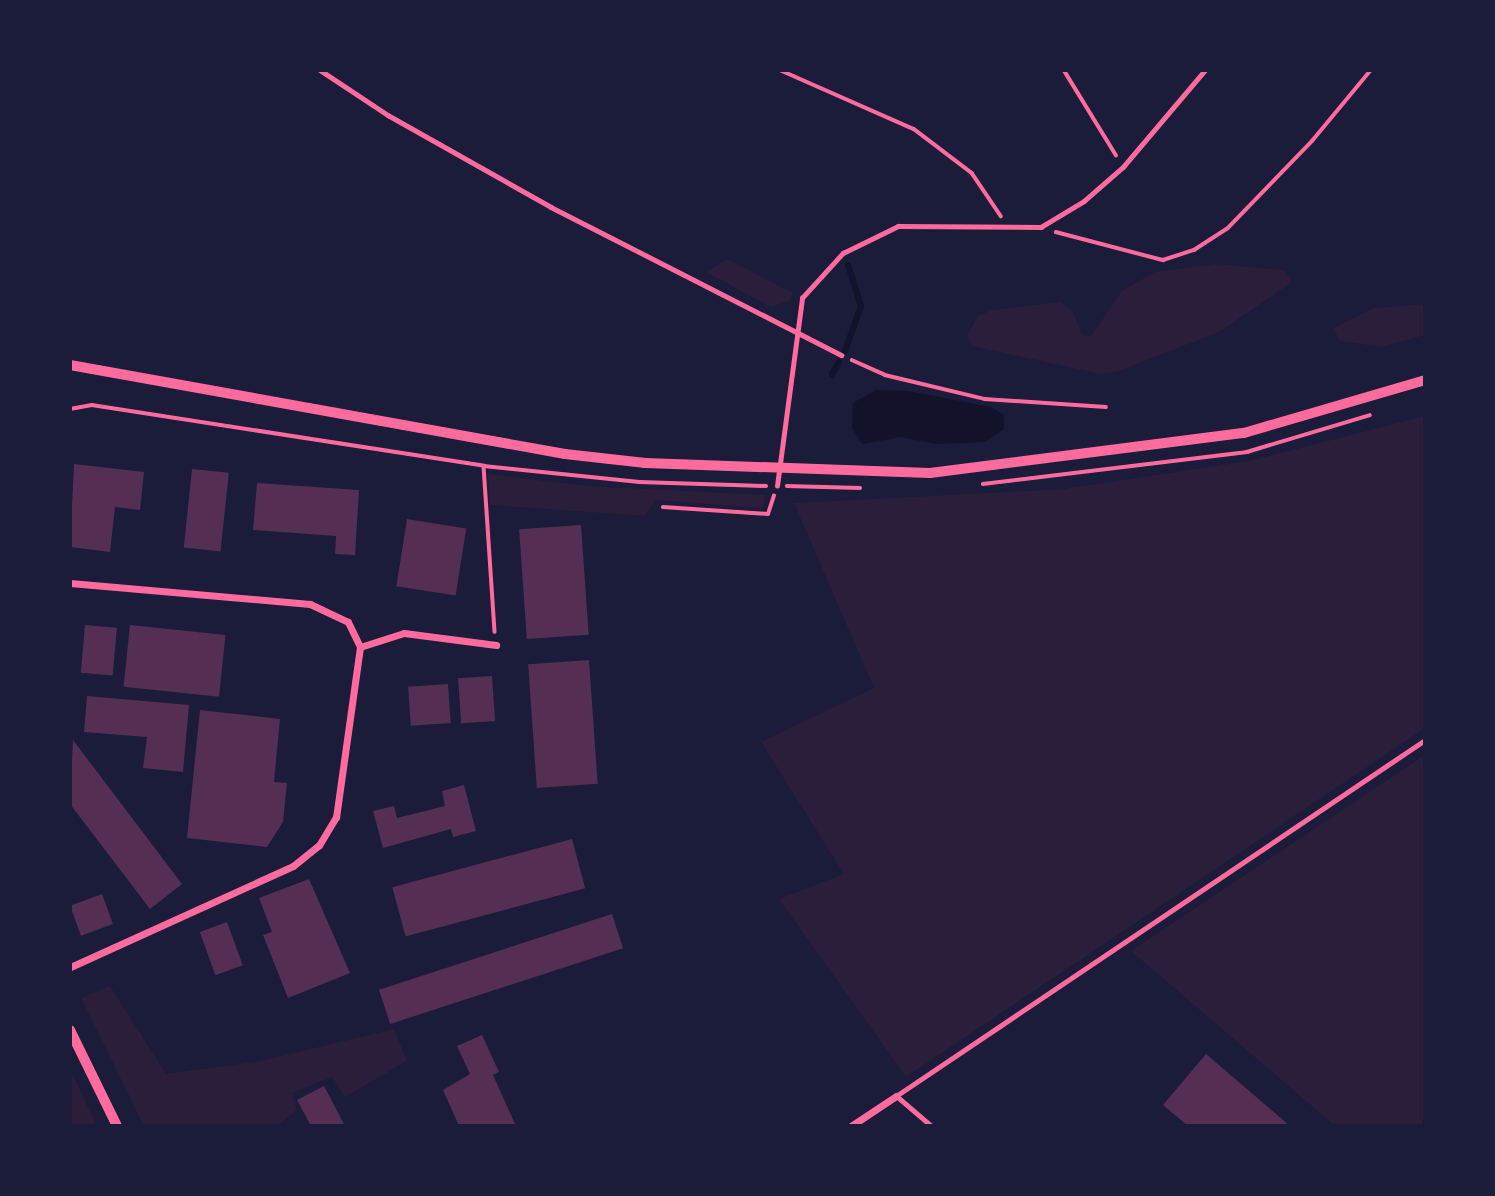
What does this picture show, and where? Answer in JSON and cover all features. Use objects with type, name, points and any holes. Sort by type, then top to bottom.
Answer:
[{"type":"street","points":[[70,365],[565,454],[645,463],[930,473],[1157,447],[1244,433],[1425,380]]},
{"type":"street","points":[[70,583],[310,604],[348,622],[360,647],[336,817],[318,845],[293,866],[70,967]]},
{"type":"street","points":[[360,647],[404,633],[496,645]]},
{"type":"street","points":[[70,1030],[117,1126]]},
{"type":"street","points":[[851,1126],[896,1096]]},
{"type":"lane","points":[[320,70],[388,115],[539,200],[841,355]]},
{"type":"lane","points":[[777,486],[776,468],[802,298],[843,253],[898,226],[1041,227],[1084,201],[1123,167],[1205,70]]},
{"type":"lane","points":[[931,1126],[896,1096],[1425,740]]},
{"type":"path","points":[[780,70],[914,129],[972,173],[990,200]]},
{"type":"path","points":[[1064,70],[1123,167]]},
{"type":"path","points":[[1041,227],[1163,260],[1194,250],[1227,228],[1312,141],[1371,70]]},
{"type":"path","points":[[841,355],[885,375],[985,399],[1106,407]]},
{"type":"path","points":[[484,466],[496,645]]},
{"type":"path","points":[[663,507],[768,514],[777,486]]},
{"type":"shaded area","points":[[727,259],[793,293],[789,301],[771,307],[706,272]]},
{"type":"shaded area","points":[[1215,264],[1284,270],[1292,282],[1219,332],[1119,371],[1101,374],[972,346],[967,335],[978,316],[992,310],[1061,302],[1073,312],[1082,335],[1091,336],[1122,291],[1155,272]]},
{"type":"shaded area","points":[[1425,304],[1425,335],[1381,347],[1340,341],[1333,328],[1374,308]]},
{"type":"shaded area","points":[[876,390],[908,391],[991,407],[1004,415],[1004,429],[985,442],[936,444],[901,437],[862,444],[852,428],[853,403]]},
{"type":"shaded area","points":[[1425,416],[1425,728],[906,1077],[779,899],[844,874],[761,742],[874,688],[794,503],[1064,489],[1249,461]]},
{"type":"shaded area","points":[[488,474],[589,486],[765,495],[763,508],[655,500],[645,516],[490,505]]},
{"type":"shaded area","points":[[1425,755],[1425,1126],[1335,1126],[1131,951]]},
{"type":"shaded area","points":[[110,986],[166,1074],[261,1061],[394,1029],[407,1061],[345,1097],[332,1077],[292,1093],[297,1110],[277,1126],[144,1126],[81,998]]},
{"type":"shaded area","points":[[70,1069],[97,1126],[70,1126]]},
{"type":"building","points":[[74,464],[144,472],[140,510],[115,507],[110,552],[70,547]]},
{"type":"building","points":[[192,469],[229,473],[221,551],[184,548]]},
{"type":"building","points":[[257,483],[359,490],[355,555],[335,554],[336,536],[253,530]]},
{"type":"building","points":[[407,519],[466,528],[456,596],[396,586]]},
{"type":"building","points":[[581,525],[589,635],[527,639],[519,529]]},
{"type":"building","points":[[85,625],[117,628],[113,676],[81,673]]},
{"type":"building","points":[[130,625],[225,635],[219,697],[124,687]]},
{"type":"building","points":[[589,660],[598,784],[537,788],[528,664]]},
{"type":"building","points":[[492,676],[495,721],[461,723],[458,678]]},
{"type":"building","points":[[448,684],[451,723],[411,726],[408,687]]},
{"type":"building","points":[[87,696],[189,705],[183,772],[143,768],[147,737],[84,732]]},
{"type":"building","points":[[200,710],[280,719],[274,782],[287,783],[283,822],[267,847],[187,838]]},
{"type":"building","points":[[73,740],[182,884],[150,909],[70,804]]},
{"type":"building","points":[[464,785],[476,831],[453,837],[451,829],[383,848],[373,811],[394,806],[397,818],[445,806],[442,791]]},
{"type":"building","points":[[572,839],[585,888],[406,936],[392,887]]},
{"type":"building","points":[[309,879],[350,973],[288,998],[263,935],[272,932],[259,898]]},
{"type":"building","points":[[102,894],[113,924],[81,936],[70,906]]},
{"type":"building","points":[[612,914],[623,948],[390,1024],[379,990]]},
{"type":"building","points":[[227,922],[243,965],[215,975],[200,932]]},
{"type":"building","points":[[482,1035],[499,1072],[493,1075],[516,1126],[459,1126],[443,1090],[470,1074],[457,1046]]},
{"type":"building","points":[[1206,1054],[1290,1126],[1188,1126],[1163,1105]]},
{"type":"building","points":[[324,1086],[345,1126],[311,1126],[297,1100]]},
{"type":"waterway","points":[[845,351],[861,306],[848,265]]},
{"type":"waterway","points":[[832,374],[839,362]]}]
